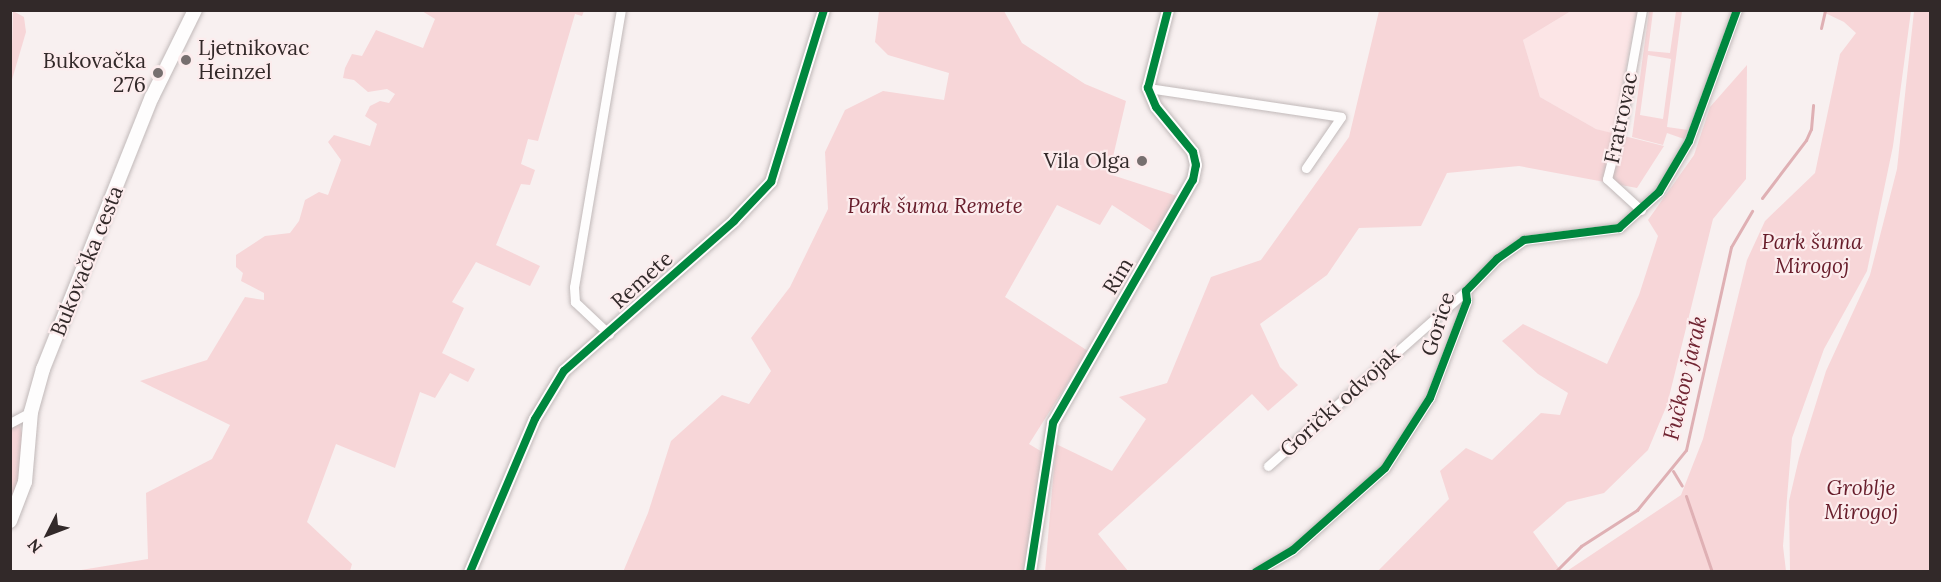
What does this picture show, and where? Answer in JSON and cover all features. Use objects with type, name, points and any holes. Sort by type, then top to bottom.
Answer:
[{"type":"main road","name":"Bukovačka cesta","points":[[10,521],[25,482],[31,412],[43,369],[153,97],[195,10]]},
{"type":"street","points":[[609,334],[575,302],[574,287],[621,10]]},
{"type":"street","name":"Remete","points":[[470,572],[553,387],[564,371],[609,334],[758,198],[771,182],[824,10]]},
{"type":"street","points":[[1168,10],[1148,87],[1341,117],[1306,168]]},
{"type":"street","name":"Fratrovac","points":[[1641,210],[1607,179],[1622,120],[1642,10]]},
{"type":"street","name":"Gorice","points":[[1256,572],[1293,550],[1391,460],[1430,398],[1467,301],[1466,291],[1497,259],[1524,240],[1619,228],[1659,192],[1689,141],[1737,10]]},
{"type":"street","name":"Rim","points":[[1030,572],[1053,423],[1193,180],[1196,165],[1193,152],[1156,107],[1148,87]]},
{"type":"street","name":"Gorički odvojak","points":[[1268,466],[1466,291]]},
{"type":"street","points":[[10,423],[31,412]]},
{"type":"shaded area","points":[[1571,11],[1637,11],[1613,134],[1596,129],[1540,97],[1523,40]]},
{"type":"green space","points":[[13,11],[24,17],[26,32],[11,83]]},
{"type":"green space","points":[[422,11],[584,11],[582,16],[575,14],[538,141],[528,139],[521,164],[535,170],[530,185],[521,184],[496,245],[540,266],[530,286],[476,262],[452,302],[464,308],[442,353],[475,369],[468,382],[450,373],[435,398],[420,392],[395,468],[336,444],[307,522],[352,564],[350,571],[75,571],[148,559],[146,493],[212,459],[230,425],[140,381],[207,360],[245,297],[264,300],[264,293],[241,281],[243,273],[236,267],[236,255],[265,236],[290,233],[299,221],[305,200],[319,192],[328,195],[341,160],[328,142],[334,135],[370,146],[377,124],[365,116],[370,106],[380,101],[389,103],[395,94],[387,89],[368,92],[354,80],[343,78],[345,68],[352,54],[362,56],[376,30],[423,48],[435,19]]},
{"type":"green space","name":"Park šuma Remete","points":[[879,11],[1004,11],[1022,43],[1085,84],[1126,101],[1109,174],[1180,197],[1155,233],[1112,205],[1100,225],[1057,205],[1005,297],[1088,351],[1029,444],[1044,453],[1024,571],[623,572],[648,513],[671,441],[722,395],[749,404],[771,371],[751,338],[790,287],[828,209],[825,152],[845,110],[883,91],[944,100],[949,73],[888,55],[875,42]]},
{"type":"green space","points":[[1379,11],[1571,11],[1523,40],[1540,97],[1596,129],[1664,146],[1637,188],[1519,166],[1447,173],[1421,226],[1359,228],[1327,275],[1260,324],[1280,367],[1298,385],[1268,411],[1252,394],[1098,534],[1128,571],[1045,572],[1056,444],[1112,471],[1146,419],[1119,397],[1167,383],[1211,277],[1261,260],[1349,137]]},
{"type":"green space","points":[[1649,11],[1653,11],[1648,51],[1670,53],[1676,11],[1682,11],[1667,127],[1688,130],[1684,139],[1667,133],[1663,145],[1632,137]],"holes":[[[1648,55],[1671,59],[1663,119],[1640,115]]]},
{"type":"green space","name":"Park šuma Mirogoj","points":[[1821,11],[1911,11],[1893,146],[1867,271],[1824,349],[1792,438],[1783,546],[1786,571],[1567,571],[1681,495],[1703,439],[1747,260],[1765,221],[1815,173],[1840,54],[1856,33],[1844,22]]},
{"type":"green space","name":"Groblje Mirogoj","points":[[1914,11],[1930,11],[1930,571],[1790,571],[1789,501],[1799,458],[1826,371],[1870,275],[1897,169]]},
{"type":"green space","name":"Park šuma Mirogoj","points":[[1747,65],[1746,179],[1713,219],[1667,405],[1648,450],[1604,493],[1567,502],[1533,532],[1561,571],[1378,571],[1449,499],[1440,471],[1466,448],[1492,460],[1541,413],[1560,415],[1568,393],[1538,374],[1502,341],[1523,324],[1607,364],[1639,295],[1658,236],[1648,220],[1694,155],[1710,107]]},
{"type":"green space","points":[[19,423],[23,436],[21,474],[11,509],[11,427]]},
{"type":"waterway","name":"Fučkov jarak","points":[[1821,28],[1825,10]]},
{"type":"waterway","name":"Fučkov jarak","points":[[1762,198],[1806,140],[1811,129],[1813,105]]},
{"type":"waterway","name":"Fučkov jarak","points":[[1555,572],[1581,546],[1637,510],[1686,450],[1731,247],[1752,211]]},
{"type":"waterway","points":[[1673,471],[1682,486]]},
{"type":"waterway","points":[[1686,496],[1712,572]]},
{"type":"cycle path","points":[[470,572],[535,419],[564,371],[734,221],[771,182],[824,10]]},
{"type":"cycle path","points":[[1030,572],[1053,423],[1193,180],[1196,165],[1193,152],[1156,107],[1148,88],[1168,10]]},
{"type":"cycle path","points":[[1256,572],[1293,550],[1385,468],[1430,398],[1467,301],[1466,291],[1497,259],[1524,240],[1619,228],[1659,192],[1689,141],[1737,10]]},
{"type":"place","name":"Ljetnikovac Heinzel","points":[[186,60]]},
{"type":"place","name":"Bukovačka 276","points":[[158,73]]},
{"type":"place","name":"Vila Olga","points":[[1142,161]]}]
